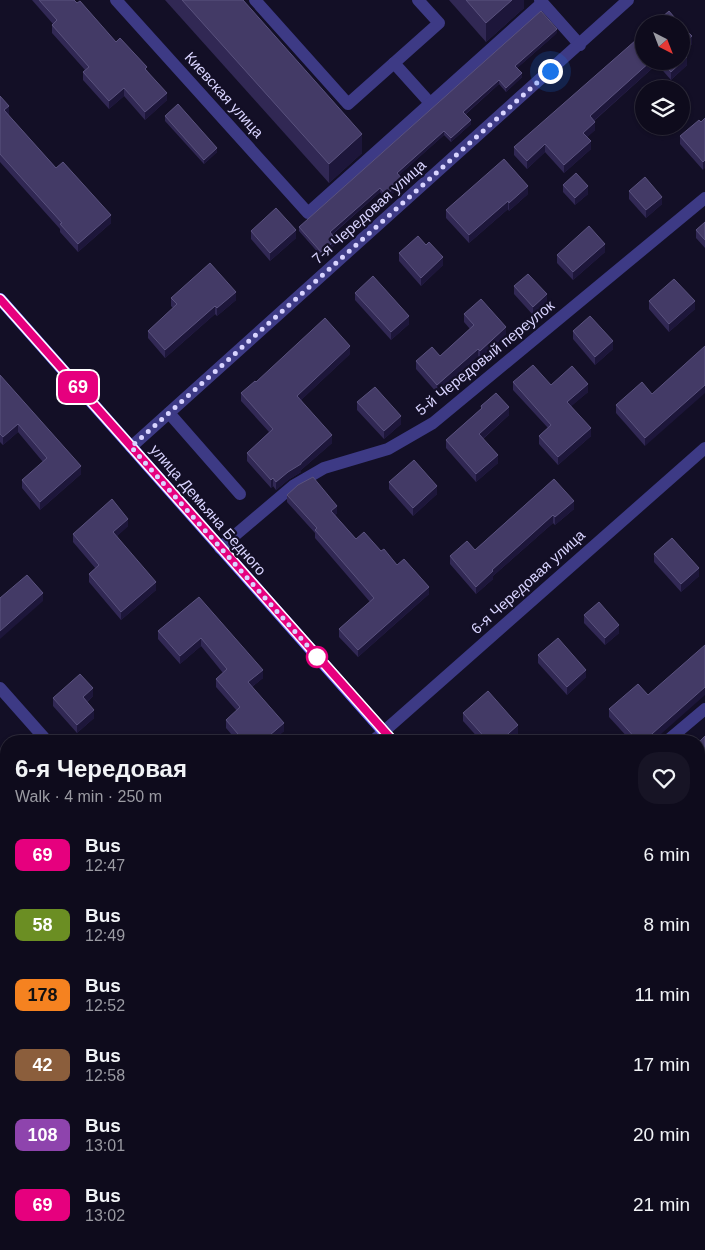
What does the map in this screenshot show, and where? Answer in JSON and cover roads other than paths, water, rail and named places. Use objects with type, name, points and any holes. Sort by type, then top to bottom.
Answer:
[{"type":"main road","name":"улица Демьяна Бедного","points":[[0,299],[387,735]]},
{"type":"street","name":"Киевская улица","points":[[116,0],[308,213],[430,103]]},
{"type":"street","points":[[255,0],[348,104],[438,23],[418,0]]},
{"type":"street","name":"7-я Чередовая улица","points":[[131,447],[628,0]]},
{"type":"street","points":[[394,63],[430,103],[541,1],[580,45]]},
{"type":"street","name":"5-й Чередовый переулок","points":[[220,548],[293,486],[324,468],[388,449],[433,423],[705,198]]},
{"type":"street","points":[[169,413],[240,494]]},
{"type":"street","name":"6-я Чередовая улица","points":[[389,735],[705,448]]},
{"type":"street","points":[[0,688],[41,735]]},
{"type":"street","points":[[674,735],[705,709]]}]
